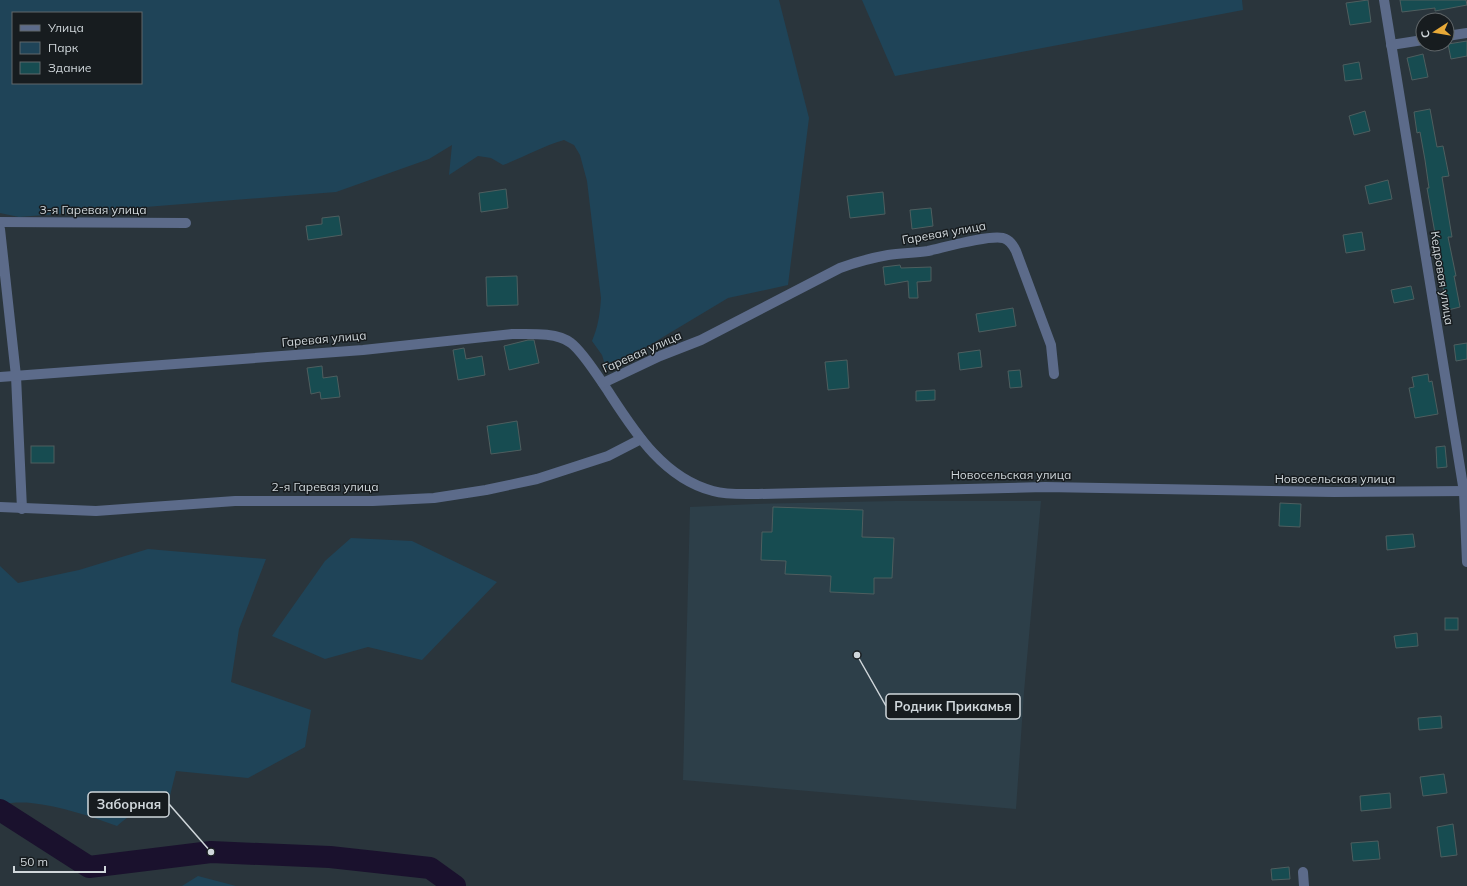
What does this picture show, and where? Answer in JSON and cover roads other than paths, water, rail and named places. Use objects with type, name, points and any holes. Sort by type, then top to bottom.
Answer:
[{"type":"street","name":"Кедровая улица","points":[[1384,0],[1466,492],[1467,562]]},
{"type":"street","points":[[1455,35],[1467,33]]},
{"type":"street","points":[[1391,45],[1415,41]]},
{"type":"street","name":"3-я Гаревая улица","points":[[0,222],[186,223]]},
{"type":"street","points":[[0,229],[16,376],[22,509]]},
{"type":"street","name":"Гаревая улица","points":[[0,377],[363,350],[512,334],[532,334],[561,338],[571,343],[591,366],[603,383],[660,356],[701,340],[859,261],[886,255],[925,251],[966,242],[996,238],[1005,239],[1011,242],[1016,251],[1051,345],[1054,374]]},
{"type":"street","name":"Новосельская улица","points":[[603,383],[641,439],[667,466],[699,486],[714,491],[740,494],[1045,487],[1334,492],[1466,492]]},
{"type":"street","name":"2-я Гаревая улица","points":[[0,507],[96,511],[235,501],[373,501],[434,498],[486,490],[537,479],[608,456],[641,439]]},
{"type":"street","points":[[1303,872],[1304,886]]},
{"type":"waterway","points":[[0,810],[89,867],[211,852],[330,857],[430,868],[455,886]]},
{"type":"place","name":"Родник Прикамья","points":[[857,655]]},
{"type":"place","name":"Заборная","points":[[211,852]]}]
